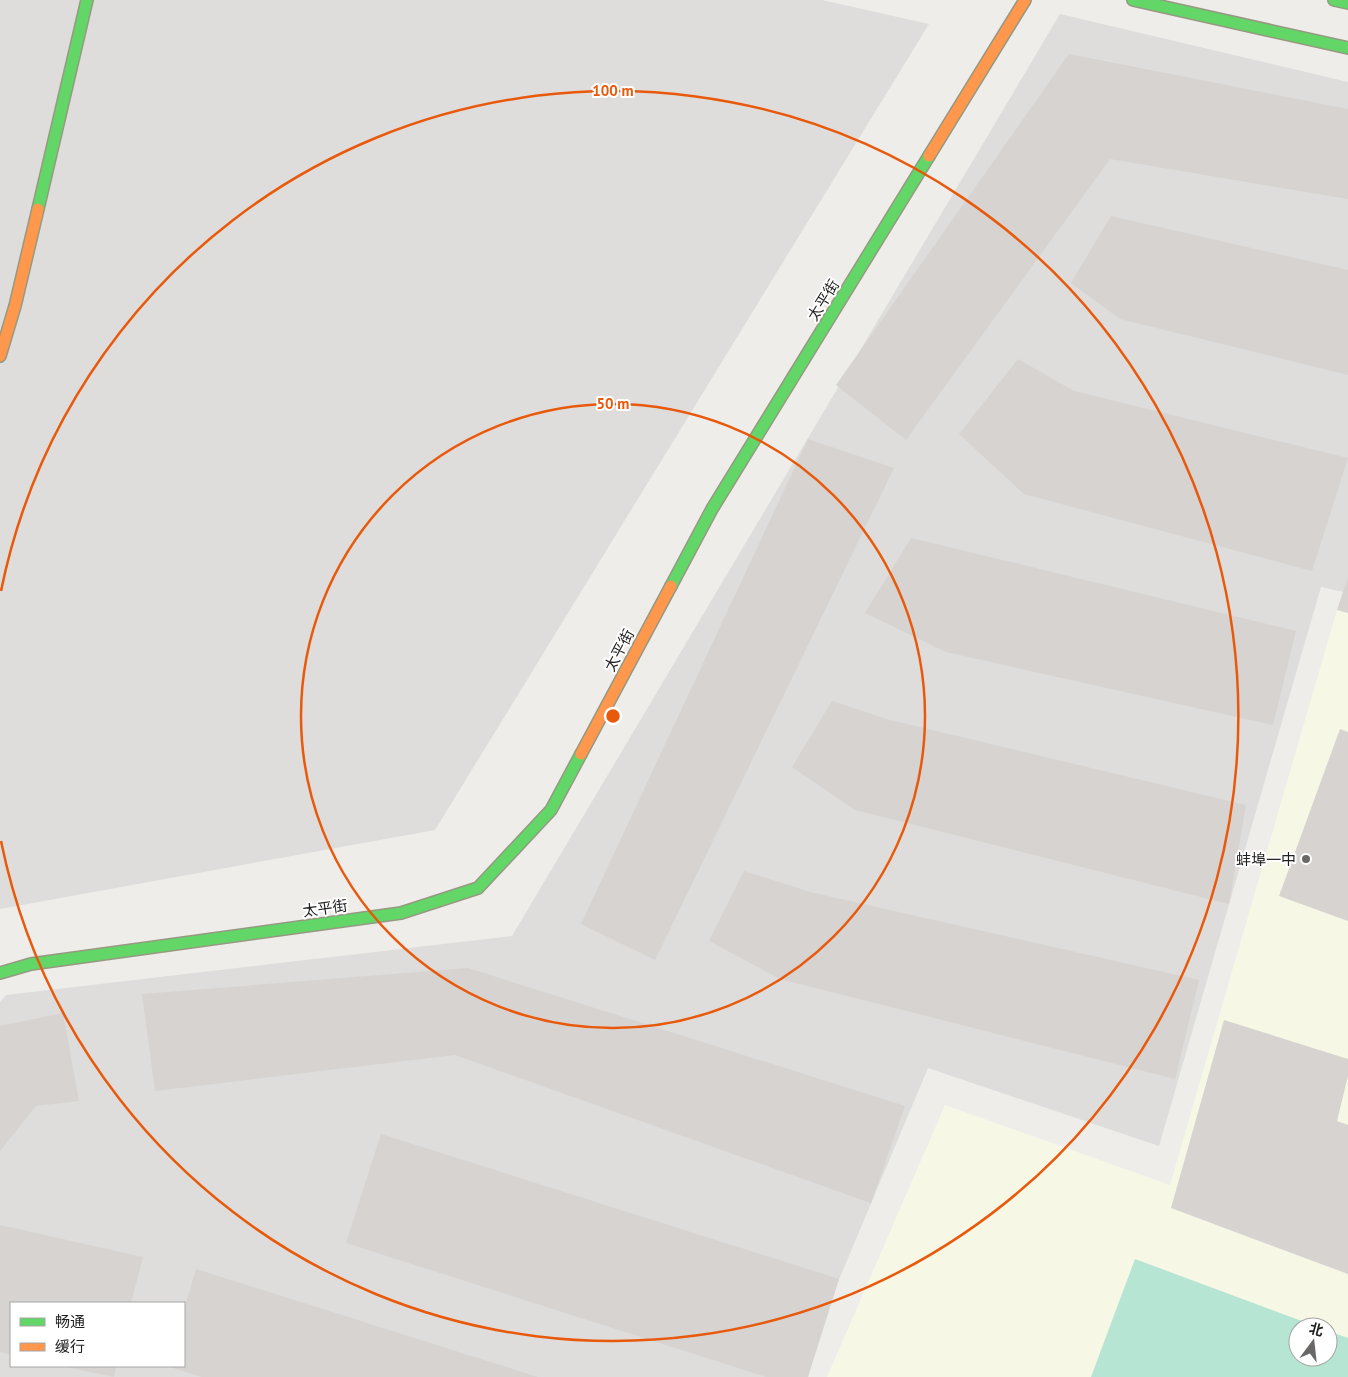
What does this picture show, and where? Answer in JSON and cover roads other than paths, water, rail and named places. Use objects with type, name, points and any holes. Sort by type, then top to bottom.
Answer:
[{"type":"street","points":[[0,356],[15,306],[87,0]]},
{"type":"street","name":"太平街","points":[[0,973],[31,964],[401,913],[478,888],[551,810],[712,509],[1025,0]]},
{"type":"street","points":[[1133,0],[1348,48]]},
{"type":"street","points":[[1334,0],[1348,3]]},
{"type":"place","name":"蚌埠一中","points":[[1306,859]]}]
